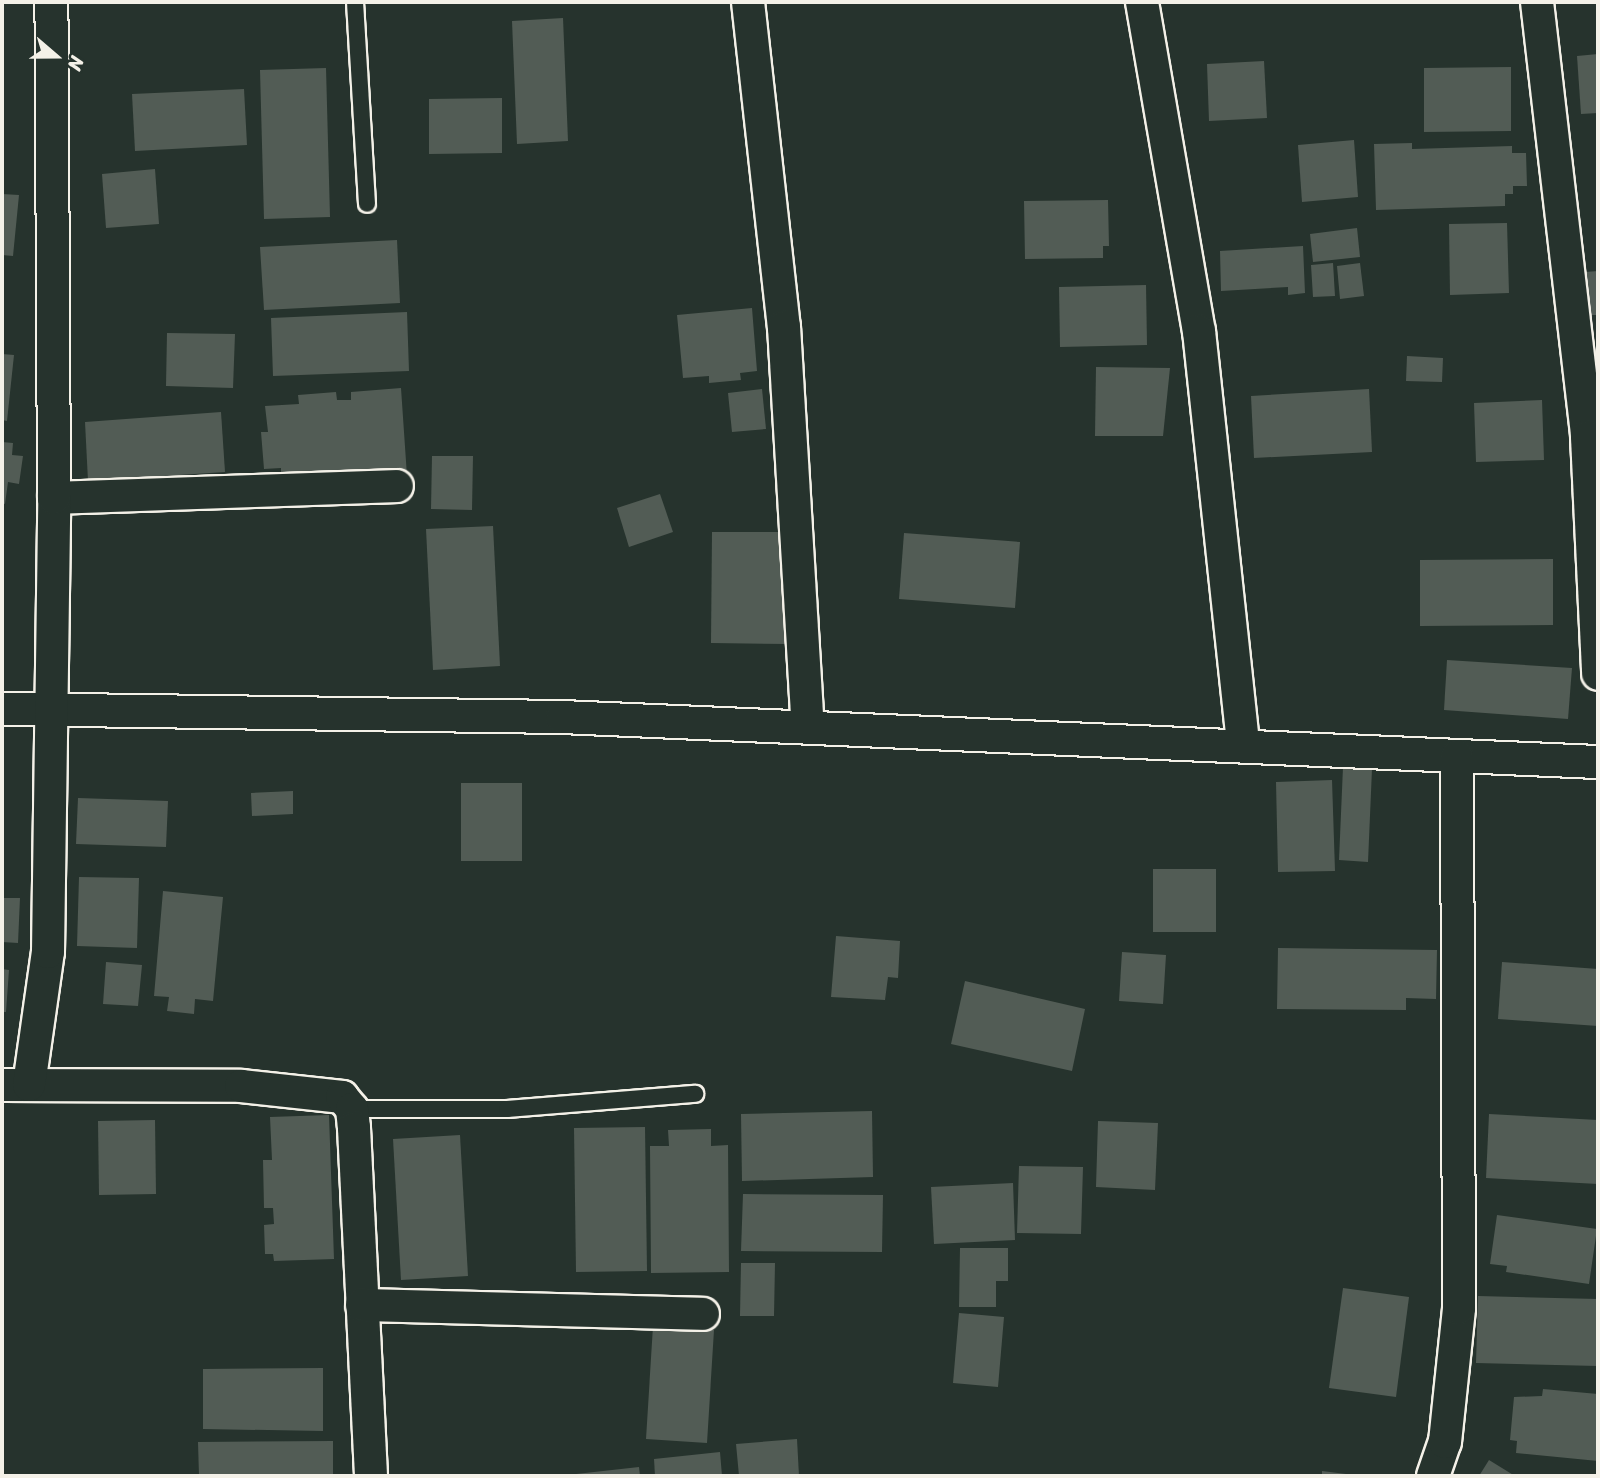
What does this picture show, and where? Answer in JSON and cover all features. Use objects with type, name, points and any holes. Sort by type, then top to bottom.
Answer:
[{"type":"street","points":[[51,2],[54,498],[48,952],[15,1085],[241,1086],[342,1097],[352,1109],[370,1476]]},
{"type":"street","points":[[748,2],[784,327],[808,726]]},
{"type":"street","points":[[1142,2],[1199,331],[1243,746]]},
{"type":"street","points":[[1537,2],[1587,437],[1598,674]]},
{"type":"street","points":[[54,498],[397,486]]},
{"type":"street","points":[[2,709],[562,717],[1598,762]]},
{"type":"street","points":[[1433,1476],[1445,1442],[1459,1308],[1457,756]]},
{"type":"street","points":[[362,1305],[703,1314]]},
{"type":"lane","points":[[355,2],[368,204]]},
{"type":"lane","points":[[352,1109],[507,1109],[695,1094]]},
{"type":"building","points":[[563,18],[568,141],[517,144],[512,21]]},
{"type":"building","points":[[1598,54],[1598,113],[1581,114],[1577,56]]},
{"type":"building","points":[[1264,61],[1267,118],[1209,121],[1207,64]]},
{"type":"building","points":[[1511,67],[1511,131],[1424,132],[1424,68]]},
{"type":"building","points":[[326,68],[330,217],[264,219],[260,70]]},
{"type":"building","points":[[244,89],[247,145],[135,151],[132,94]]},
{"type":"building","points":[[502,98],[502,153],[429,154],[429,99]]},
{"type":"building","points":[[1354,140],[1358,197],[1302,202],[1298,145]]},
{"type":"building","points":[[1412,143],[1412,149],[1512,146],[1512,153],[1526,153],[1527,186],[1513,186],[1513,194],[1505,194],[1505,206],[1376,210],[1374,144]]},
{"type":"building","points":[[155,169],[159,224],[106,228],[102,174]]},
{"type":"building","points":[[2,194],[19,195],[13,256],[2,255]]},
{"type":"building","points":[[1108,200],[1109,246],[1103,246],[1103,258],[1025,259],[1024,201]]},
{"type":"building","points":[[1507,223],[1509,293],[1450,295],[1449,224]]},
{"type":"building","points":[[1357,228],[1360,257],[1313,262],[1310,234]]},
{"type":"building","points":[[397,240],[400,303],[264,310],[260,247]]},
{"type":"building","points":[[1303,246],[1305,293],[1288,295],[1288,287],[1221,291],[1220,251]]},
{"type":"building","points":[[1333,263],[1335,296],[1313,297],[1311,265]]},
{"type":"building","points":[[1360,263],[1364,296],[1340,299],[1337,266]]},
{"type":"building","points":[[1598,271],[1598,315],[1587,315],[1585,272]]},
{"type":"building","points":[[1146,285],[1147,345],[1060,347],[1059,287]]},
{"type":"building","points":[[752,308],[757,371],[740,373],[741,380],[709,383],[709,376],[683,378],[677,315]]},
{"type":"building","points":[[407,312],[409,371],[273,376],[271,318]]},
{"type":"building","points":[[167,333],[235,334],[233,388],[166,386]]},
{"type":"building","points":[[2,354],[14,355],[7,421],[2,420]]},
{"type":"building","points":[[1407,356],[1443,358],[1442,382],[1406,381]]},
{"type":"building","points":[[1096,367],[1170,368],[1163,436],[1095,436]]},
{"type":"building","points":[[401,388],[407,476],[281,479],[281,468],[264,469],[261,432],[268,432],[265,406],[299,404],[298,395],[336,392],[337,400],[351,400],[351,392]]},
{"type":"building","points":[[762,389],[766,429],[732,432],[728,393]]},
{"type":"building","points":[[1369,389],[1372,452],[1254,458],[1251,396]]},
{"type":"building","points":[[1542,400],[1544,460],[1476,462],[1474,403]]},
{"type":"building","points":[[221,412],[225,472],[88,481],[85,422]]},
{"type":"building","points":[[2,442],[13,443],[12,455],[23,456],[19,484],[8,482],[5,504],[2,503]]},
{"type":"building","points":[[432,456],[473,456],[472,510],[431,509]]},
{"type":"building","points":[[660,494],[673,532],[629,547],[617,508]]},
{"type":"building","points":[[493,526],[500,666],[433,670],[426,529]]},
{"type":"building","points":[[712,532],[791,532],[789,644],[711,643]]},
{"type":"building","points":[[904,533],[1020,542],[1015,608],[899,599]]},
{"type":"building","points":[[1553,559],[1553,625],[1420,626],[1420,560]]},
{"type":"building","points":[[1447,660],[1572,668],[1568,719],[1444,710]]},
{"type":"building","points":[[1343,767],[1372,769],[1368,862],[1339,860]]},
{"type":"building","points":[[1332,780],[1335,871],[1278,872],[1276,782]]},
{"type":"building","points":[[461,783],[522,783],[522,861],[461,861]]},
{"type":"building","points":[[293,791],[293,814],[252,816],[251,793]]},
{"type":"building","points":[[78,798],[168,801],[166,847],[76,844]]},
{"type":"building","points":[[1153,869],[1216,869],[1216,932],[1153,932]]},
{"type":"building","points":[[79,877],[139,878],[137,948],[77,946]]},
{"type":"building","points":[[163,891],[223,897],[213,1001],[195,999],[194,1014],[167,1011],[169,997],[154,996]]},
{"type":"building","points":[[2,898],[20,898],[18,943],[2,942]]},
{"type":"building","points":[[836,936],[900,941],[898,978],[888,977],[885,1000],[831,997]]},
{"type":"building","points":[[1278,948],[1437,950],[1436,999],[1406,998],[1406,1010],[1277,1009]]},
{"type":"building","points":[[1122,952],[1166,955],[1163,1004],[1119,1001]]},
{"type":"building","points":[[106,962],[142,965],[138,1006],[103,1004]]},
{"type":"building","points":[[1502,962],[1598,969],[1598,1026],[1498,1019]]},
{"type":"building","points":[[2,969],[9,970],[6,1012],[2,1012]]},
{"type":"building","points":[[965,981],[1085,1009],[1072,1071],[951,1044]]},
{"type":"building","points":[[872,1111],[873,1177],[742,1181],[741,1114]]},
{"type":"building","points":[[1489,1114],[1598,1120],[1598,1184],[1486,1178]]},
{"type":"building","points":[[329,1115],[334,1259],[274,1261],[273,1254],[265,1254],[264,1225],[274,1224],[273,1208],[264,1208],[263,1160],[272,1160],[270,1117]]},
{"type":"building","points":[[155,1120],[156,1194],[99,1195],[98,1121]]},
{"type":"building","points":[[1098,1121],[1158,1123],[1155,1190],[1096,1187]]},
{"type":"building","points":[[645,1127],[647,1271],[576,1272],[574,1128]]},
{"type":"building","points":[[711,1129],[711,1146],[728,1145],[729,1272],[651,1273],[650,1146],[669,1146],[668,1130]]},
{"type":"building","points":[[460,1135],[468,1276],[401,1280],[393,1139]]},
{"type":"building","points":[[1019,1166],[1083,1167],[1081,1234],[1017,1233]]},
{"type":"building","points":[[1013,1183],[1015,1240],[934,1244],[931,1187]]},
{"type":"building","points":[[743,1194],[883,1195],[882,1252],[741,1251]]},
{"type":"building","points":[[1497,1215],[1597,1229],[1589,1284],[1506,1272],[1507,1266],[1490,1264]]},
{"type":"building","points":[[960,1248],[1008,1248],[1008,1281],[996,1281],[996,1307],[959,1307]]},
{"type":"building","points":[[741,1263],[775,1263],[774,1316],[740,1316]]},
{"type":"building","points":[[1343,1288],[1409,1297],[1396,1397],[1329,1388]]},
{"type":"building","points":[[1478,1296],[1598,1299],[1598,1366],[1476,1363]]},
{"type":"building","points":[[959,1313],[1004,1317],[998,1387],[953,1383]]},
{"type":"building","points":[[653,1326],[714,1330],[707,1443],[646,1439]]},
{"type":"building","points":[[323,1368],[323,1431],[203,1429],[203,1369]]},
{"type":"building","points":[[1543,1389],[1598,1394],[1598,1461],[1516,1453],[1517,1441],[1510,1440],[1514,1397],[1542,1396]]},
{"type":"building","points":[[797,1439],[799,1476],[739,1476],[736,1444]]},
{"type":"building","points":[[333,1441],[333,1476],[199,1476],[198,1442]]},
{"type":"building","points":[[720,1452],[722,1476],[655,1476],[654,1459]]},
{"type":"building","points":[[1489,1460],[1515,1476],[1479,1476]]},
{"type":"building","points":[[639,1467],[640,1476],[576,1476],[576,1474]]},
{"type":"building","points":[[1322,1471],[1354,1475],[1354,1476],[1322,1476]]}]
